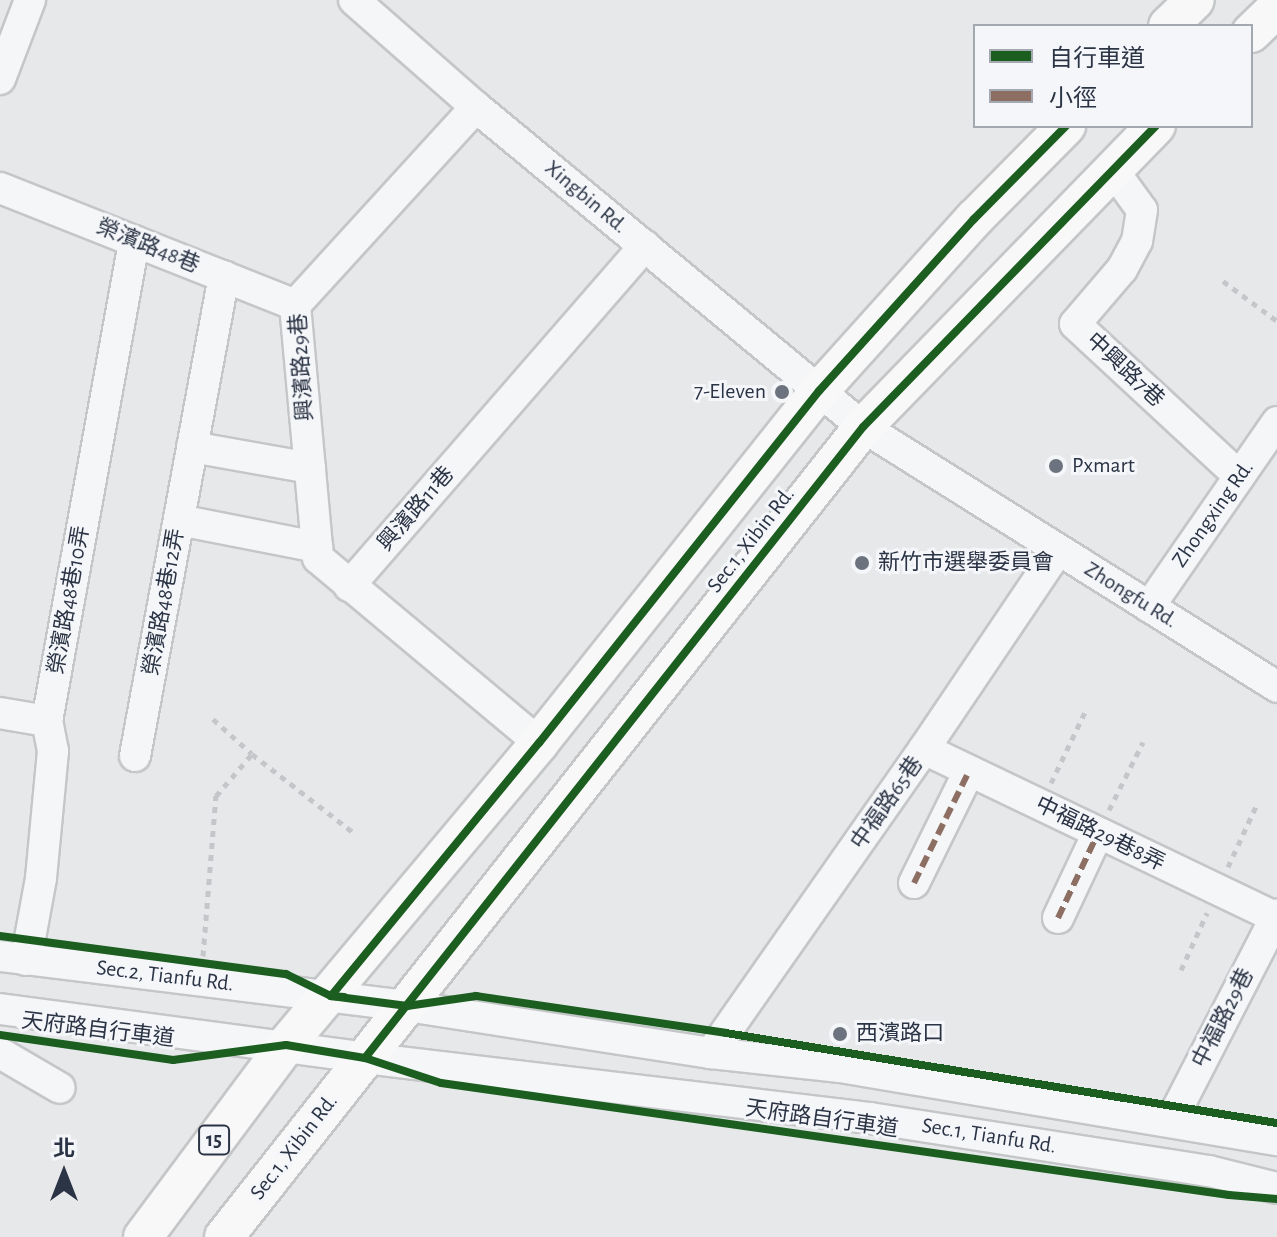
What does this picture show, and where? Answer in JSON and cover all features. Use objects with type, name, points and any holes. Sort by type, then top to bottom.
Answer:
[{"type":"main road","points":[[1170,24],[1195,0]]},
{"type":"main road","points":[[1253,31],[1277,8]]},
{"type":"main road","name":"Sec.1, Xibin Rd.","points":[[331,996],[539,743],[819,391],[974,219],[1064,128]]},
{"type":"main road","name":"Sec.1, Xibin Rd.","points":[[224,1237],[863,427],[1154,128]]},
{"type":"main road","name":"15","points":[[143,1237],[286,1045],[331,996]]},
{"type":"street","points":[[0,79],[30,0]]},
{"type":"street","name":"Xingbin Rd.","points":[[354,0],[476,107],[863,427]]},
{"type":"street","name":"興濱路29巷","points":[[317,547],[295,305],[476,107]]},
{"type":"street","name":"中興路7巷","points":[[1113,170],[1142,210],[1137,241],[1122,269],[1075,324],[1239,476]]},
{"type":"street","name":"榮濱路48巷","points":[[0,188],[295,305]]},
{"type":"street","name":"榮濱路48巷10弄","points":[[13,958],[41,878],[53,751],[47,721],[134,241]]},
{"type":"street","name":"興濱路11巷","points":[[349,586],[645,246]]},
{"type":"street","name":"榮濱路48巷12弄","points":[[135,756],[224,276]]},
{"type":"street","name":"Zhongxing Rd.","points":[[1149,607],[1277,422]]},
{"type":"street","name":"Zhongfu Rd.","points":[[863,427],[1277,687]]},
{"type":"street","points":[[192,447],[310,468]]},
{"type":"street","points":[[179,520],[317,547],[318,558],[349,586],[539,743]]},
{"type":"street","name":"中福路65巷","points":[[711,1053],[924,749],[1058,550]]},
{"type":"street","points":[[0,713],[47,721]]},
{"type":"street","name":"中福路29巷8弄","points":[[924,749],[1276,916]]},
{"type":"street","points":[[914,883],[969,771]]},
{"type":"street","points":[[1058,918],[1098,833]]},
{"type":"street","name":"中福路29巷","points":[[1171,1121],[1276,916]]},
{"type":"street","name":"Sec.2, Tianfu Rd.","points":[[13,958],[407,1006]]},
{"type":"street","name":"Sec.1, Tianfu Rd.","points":[[407,1006],[711,1053],[840,1067],[1277,1140]]},
{"type":"street","points":[[0,1009],[286,1045]]},
{"type":"street","name":"Sec.1, Tianfu Rd.","points":[[286,1045],[365,1058],[870,1118],[1209,1171],[1277,1188]]},
{"type":"street","points":[[0,1053],[60,1088]]},
{"type":"path","points":[[1223,281],[1277,321]]},
{"type":"path","points":[[1040,805],[1086,710]]},
{"type":"path","points":[[213,719],[252,754],[354,833]]},
{"type":"path","points":[[1098,833],[1143,742]]},
{"type":"path","points":[[202,963],[216,796],[252,754]]},
{"type":"path","points":[[1181,970],[1256,806]]},
{"type":"path","points":[[186,961],[216,964]]},
{"type":"marked path","points":[[914,883],[969,771]]},
{"type":"marked path","points":[[1058,918],[1098,833]]},
{"type":"cycle path","points":[[331,996],[539,743],[819,391],[974,219],[1064,128]]},
{"type":"cycle path","points":[[365,1058],[863,427],[1154,128]]},
{"type":"cycle path","points":[[0,936],[286,974],[331,996],[344,997]]},
{"type":"cycle path","points":[[331,996],[407,1006],[476,996],[726,1033],[1277,1123]]},
{"type":"cycle path","name":"天府路自行車道","points":[[0,1035],[173,1060],[286,1045],[365,1058],[441,1083],[1229,1195],[1277,1199]]},
{"type":"place","name":"7-Eleven","points":[[782,392]]},
{"type":"place","name":"Pxmart","points":[[1056,466]]},
{"type":"place","name":"新竹市選舉委員會","points":[[862,563]]},
{"type":"place","name":"西濱路口","points":[[840,1034]]}]
